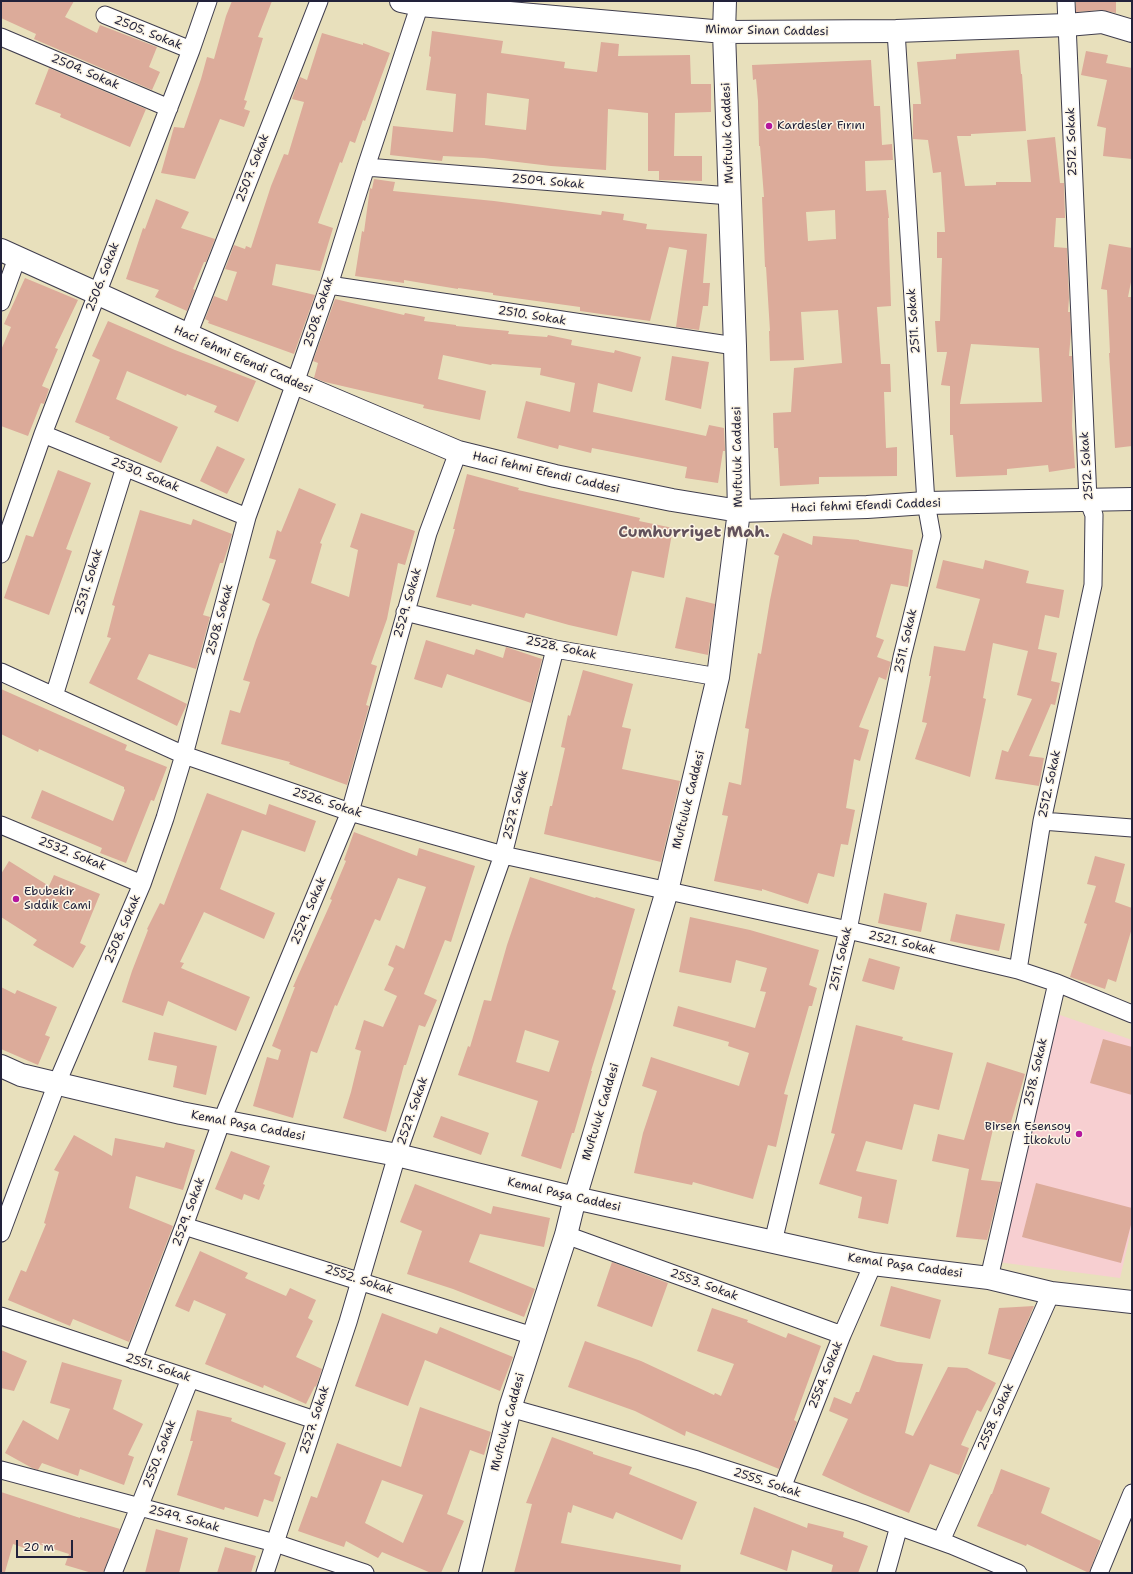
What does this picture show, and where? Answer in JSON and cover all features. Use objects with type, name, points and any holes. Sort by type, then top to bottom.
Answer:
[{"type":"street","name":"2506. Sokak","points":[[1,554],[43,434],[191,50],[208,1]]},
{"type":"street","name":"2507. Sokak","points":[[188,335],[318,1]]},
{"type":"street","name":"Muftuluk Caddesi","points":[[470,1573],[510,1408],[566,1235],[575,1198],[667,891],[718,677],[739,511],[724,32],[725,1]]},
{"type":"street","name":"2512. Sokak","points":[[1018,970],[1042,821],[1093,585],[1094,515],[1088,500],[1066,1]]},
{"type":"street","name":"Mimar Sinan Caddesi","points":[[414,2],[724,32],[896,31],[1067,25],[1102,22],[1132,31]]},
{"type":"street","name":"2508. Sokak","points":[[1,1233],[57,1083],[142,884],[165,818],[184,755],[247,517],[329,285],[366,167],[414,2]]},
{"type":"street","name":"2505. Sokak","points":[[105,15],[191,50]]},
{"type":"street","name":"2511. Sokak","points":[[773,1242],[848,930],[902,656],[932,536],[926,503],[896,31]]},
{"type":"street","name":"2504. Sokak","points":[[1,37],[168,108]]},
{"type":"street","name":"2509. Sokak","points":[[366,167],[730,196]]},
{"type":"street","name":"Haci fehmi Efendi Caddesi","points":[[9,254],[295,383],[458,452],[555,476],[672,500],[739,511],[867,507],[926,503],[1132,499]]},
{"type":"street","points":[[1,302],[9,254]]},
{"type":"street","name":"2510. Sokak","points":[[329,285],[735,346]]},
{"type":"street","name":"2530. Sokak","points":[[43,434],[247,517]]},
{"type":"street","name":"2529. Sokak","points":[[133,1360],[184,1226],[222,1120],[350,812],[428,533],[458,452]]},
{"type":"street","name":"2531. Sokak","points":[[54,696],[125,467]]},
{"type":"street","name":"2528. Sokak","points":[[405,612],[555,648],[718,677]]},
{"type":"street","name":"2527. Sokak","points":[[265,1573],[360,1281],[397,1155],[503,855],[555,648]]},
{"type":"street","name":"2526. Sokak","points":[[1,672],[184,755],[350,812],[503,855],[667,891]]},
{"type":"street","points":[[1042,821],[1132,828]]},
{"type":"street","name":"2532. Sokak","points":[[1,825],[142,884]]},
{"type":"street","name":"2521. Sokak","points":[[667,891],[848,930],[1018,970],[1057,983],[1132,1014]]},
{"type":"street","name":"2518. Sokak","points":[[989,1278],[1057,983]]},
{"type":"street","name":"Kemal Paşa Caddesi","points":[[1,1066],[21,1075],[181,1113],[397,1155],[575,1198],[873,1264],[989,1278],[1051,1293],[1131,1299]]},
{"type":"street","name":"2552. Sokak","points":[[184,1226],[533,1336]]},
{"type":"street","name":"2553. Sokak","points":[[566,1235],[842,1335]]},
{"type":"street","name":"2554. Sokak","points":[[782,1488],[842,1335],[873,1264]]},
{"type":"street","name":"2558. Sokak","points":[[941,1541],[1051,1293]]},
{"type":"street","name":"2551. Sokak","points":[[1,1316],[315,1420]]},
{"type":"street","name":"2550. Sokak","points":[[113,1573],[190,1379]]},
{"type":"street","name":"2555. Sokak","points":[[510,1408],[697,1460],[862,1513],[941,1541],[1018,1573]]},
{"type":"street","name":"2549. Sokak","points":[[1,1470],[275,1543],[365,1573]]},
{"type":"street","points":[[1099,1573],[1132,1493]]},
{"type":"street","points":[[886,1573],[899,1526]]},
{"type":"shaded area","name":"Birsen Esensoy İlkokulu","points":[[1060,1015],[1132,1040],[1132,1227],[1120,1278],[990,1261]]},
{"type":"building","points":[[1,1],[74,1],[65,17],[97,33],[100,25],[157,47],[149,67],[160,72],[152,90],[34,39],[36,34],[1,18]]},
{"type":"building","points":[[232,1],[272,1],[258,37],[263,38],[244,100],[247,101],[244,109],[250,111],[244,127],[220,119],[195,179],[161,173],[174,127],[184,128],[207,57],[214,59],[226,16]]},
{"type":"building","points":[[1076,1],[1116,1],[1116,13],[1101,10],[1076,12]]},
{"type":"building","points":[[432,31],[503,41],[501,53],[565,62],[564,68],[597,72],[601,42],[619,44],[618,56],[690,55],[691,84],[711,84],[711,112],[675,113],[674,156],[702,156],[702,181],[659,180],[659,171],[648,171],[648,113],[608,109],[606,170],[551,166],[484,158],[443,156],[442,161],[390,155],[393,126],[453,132],[456,94],[426,90],[431,57],[429,56]],"holes":[[[487,93],[529,99],[526,130],[485,125]]]},
{"type":"building","points":[[322,33],[363,45],[363,43],[390,53],[365,121],[363,120],[355,143],[350,141],[342,163],[340,162],[318,223],[333,228],[320,271],[276,264],[272,285],[315,295],[294,354],[208,323],[209,321],[205,319],[214,296],[227,301],[237,272],[225,269],[234,245],[245,249],[246,246],[251,248],[271,186],[284,154],[288,155],[304,102],[292,99],[300,77],[307,80]]},
{"type":"building","points":[[1019,50],[1026,131],[957,136],[965,186],[996,185],[996,182],[1031,182],[1027,140],[1055,137],[1060,183],[1064,183],[1065,218],[1056,218],[1054,247],[1067,248],[1069,298],[1068,312],[1070,312],[1071,332],[1069,356],[1072,356],[1072,426],[1075,468],[1049,472],[1048,465],[1007,469],[1007,475],[956,477],[953,435],[950,435],[950,386],[941,385],[947,352],[937,352],[935,321],[940,321],[942,258],[937,258],[937,232],[945,232],[941,172],[933,173],[928,140],[913,139],[913,104],[921,104],[917,62],[956,59],[956,54]],"holes":[[[971,344],[1039,348],[1042,402],[960,404]]]},
{"type":"building","points":[[1086,51],[1108,55],[1106,63],[1132,68],[1132,159],[1103,156],[1106,128],[1097,126],[1107,80],[1081,75]]},
{"type":"building","points":[[871,60],[874,106],[880,106],[882,145],[892,144],[893,160],[865,161],[866,191],[886,190],[889,218],[891,306],[877,307],[881,364],[890,364],[891,392],[884,392],[886,448],[897,447],[897,476],[819,477],[819,484],[780,486],[778,448],[774,448],[773,413],[791,412],[794,368],[842,363],[838,310],[801,312],[804,360],[770,361],[770,331],[762,197],[764,197],[759,146],[756,79],[753,80],[752,65]],"holes":[[[835,210],[836,239],[808,241],[806,212]]]},
{"type":"building","points":[[49,68],[146,109],[130,147],[60,117],[61,114],[35,104]]},
{"type":"building","points":[[374,179],[395,182],[393,191],[494,201],[601,215],[602,211],[624,214],[623,220],[647,224],[646,229],[707,234],[703,283],[710,283],[708,306],[703,306],[699,330],[676,327],[687,250],[669,247],[650,321],[580,311],[580,307],[493,295],[493,293],[404,280],[404,283],[355,276],[362,231],[364,232],[370,188],[372,189]]},
{"type":"building","points":[[156,199],[189,212],[181,228],[215,239],[193,289],[195,290],[187,311],[155,297],[159,290],[126,279],[143,228],[145,229]]},
{"type":"building","points":[[1109,244],[1132,248],[1132,277],[1128,297],[1132,297],[1132,446],[1115,448],[1107,290],[1101,289]]},
{"type":"building","points":[[25,278],[78,300],[55,348],[58,349],[42,386],[49,389],[44,404],[41,403],[28,436],[1,426],[1,350],[11,327],[4,324]]},
{"type":"building","points":[[335,299],[404,315],[405,313],[425,317],[424,321],[456,326],[509,331],[508,334],[547,337],[548,335],[572,340],[571,345],[614,353],[615,350],[641,357],[632,392],[598,383],[593,412],[706,436],[709,425],[724,428],[725,451],[723,451],[718,483],[685,478],[687,467],[592,448],[591,453],[559,445],[558,449],[517,438],[526,401],[570,412],[575,383],[540,375],[541,368],[491,365],[443,355],[438,379],[486,391],[480,420],[423,408],[424,405],[325,382],[314,378],[318,363],[313,361]]},
{"type":"building","points":[[108,321],[175,350],[256,381],[238,422],[214,412],[217,406],[187,394],[186,396],[127,371],[116,399],[178,427],[161,463],[109,439],[110,437],[75,422],[100,360],[92,356]]},
{"type":"building","points":[[672,356],[709,362],[701,409],[665,400]]},
{"type":"building","points":[[217,446],[245,459],[227,494],[200,481]]},
{"type":"building","points":[[58,470],[91,483],[66,549],[72,551],[49,615],[4,598],[26,535],[33,537]]},
{"type":"building","points":[[467,474],[519,488],[518,490],[640,518],[639,521],[673,528],[664,578],[632,571],[617,636],[526,613],[524,618],[472,604],[471,606],[436,597],[455,529],[453,529]]},
{"type":"building","points":[[299,488],[336,504],[320,543],[322,544],[311,583],[349,597],[358,550],[350,547],[361,513],[415,531],[405,565],[398,563],[387,619],[371,664],[377,666],[366,705],[369,706],[347,785],[289,764],[290,762],[221,744],[230,710],[240,713],[250,682],[243,680],[270,604],[262,600],[276,560],[269,558],[277,530],[281,532]]},
{"type":"building","points":[[140,510],[191,525],[193,519],[232,534],[223,563],[220,563],[203,615],[210,617],[196,669],[149,654],[137,679],[187,704],[177,726],[89,683],[111,638],[107,637],[115,606],[112,605]]},
{"type":"building","points":[[783,533],[812,545],[813,536],[859,540],[913,550],[908,587],[891,584],[876,637],[884,640],[877,657],[891,662],[886,680],[879,677],[859,727],[869,730],[860,761],[854,759],[846,808],[855,810],[848,845],[841,844],[834,877],[818,873],[808,904],[762,889],[762,891],[714,881],[728,816],[722,815],[729,782],[741,785],[749,729],[745,728],[758,653],[761,654],[779,556],[774,554]]},
{"type":"building","points":[[943,560],[983,569],[985,560],[1029,571],[1026,583],[1064,590],[1059,618],[1045,615],[1038,649],[1057,653],[1051,681],[1060,683],[1055,705],[1051,704],[1029,756],[1044,758],[1039,786],[995,779],[1002,750],[1008,752],[1032,699],[1017,695],[1028,651],[993,643],[983,698],[986,699],[970,777],[915,759],[927,723],[922,722],[931,676],[929,676],[934,646],[965,651],[980,599],[936,588]]},
{"type":"building","points":[[686,597],[715,604],[708,655],[675,648]]},
{"type":"building","points":[[426,640],[474,655],[476,649],[503,658],[506,647],[542,659],[531,703],[447,674],[442,688],[414,679]]},
{"type":"building","points":[[583,670],[633,684],[622,727],[631,729],[622,769],[680,781],[661,862],[544,834],[565,748],[561,747],[568,715],[570,716]]},
{"type":"building","points":[[1,689],[127,745],[125,750],[167,767],[154,801],[151,800],[126,863],[100,853],[102,848],[31,818],[42,790],[113,821],[125,790],[124,787],[39,749],[38,752],[1,734]]},
{"type":"building","points":[[207,793],[266,815],[269,804],[316,821],[305,852],[242,830],[220,889],[275,913],[264,939],[204,912],[180,962],[184,963],[181,968],[250,997],[236,1031],[168,1001],[163,1016],[122,1002],[148,930],[147,929],[160,903],[164,905]]},
{"type":"building","points":[[354,832],[417,856],[419,848],[475,866],[451,942],[445,940],[424,994],[437,1000],[425,1027],[419,1025],[406,1065],[404,1065],[386,1132],[343,1118],[361,1051],[355,1049],[364,1020],[383,1027],[397,996],[384,990],[394,968],[388,965],[396,945],[404,949],[426,887],[398,878],[380,921],[375,919],[337,1006],[335,1005],[317,1053],[311,1051],[293,1118],[253,1106],[267,1057],[278,1060],[281,1050],[272,1046],[295,987],[293,987],[332,900],[330,899],[346,861],[344,860]]},
{"type":"building","points":[[1095,856],[1125,864],[1115,902],[1132,908],[1132,928],[1116,982],[1108,979],[1105,989],[1070,977],[1087,924],[1084,923],[1096,886],[1087,884]]},
{"type":"building","points":[[9,861],[49,886],[54,875],[100,894],[80,943],[86,946],[73,968],[33,945],[37,940],[1,917],[1,874]]},
{"type":"building","points":[[530,877],[635,909],[612,989],[616,991],[591,1071],[574,1133],[572,1133],[561,1169],[521,1156],[538,1101],[458,1075],[468,1046],[470,1047],[484,1000],[491,1001],[507,945]],"holes":[[[525,1030],[559,1041],[549,1072],[516,1062]]]},
{"type":"building","points":[[884,893],[927,903],[921,932],[878,923]]},
{"type":"building","points":[[956,914],[1005,924],[999,951],[950,941]]},
{"type":"building","points":[[690,917],[750,930],[819,950],[809,985],[817,988],[812,1006],[809,1006],[784,1094],[788,1095],[776,1147],[768,1145],[753,1199],[693,1182],[692,1185],[634,1173],[643,1133],[657,1091],[642,1086],[651,1057],[739,1086],[749,1053],[728,1046],[729,1042],[673,1026],[678,1006],[755,1028],[766,992],[760,991],[767,968],[736,960],[731,983],[679,972]]},
{"type":"building","points":[[869,958],[900,967],[894,990],[862,981]]},
{"type":"building","points":[[1,987],[15,994],[17,990],[57,1007],[45,1035],[50,1037],[38,1065],[1,1049]]},
{"type":"building","points":[[856,1025],[903,1037],[902,1040],[953,1053],[939,1110],[914,1104],[902,1150],[866,1141],[856,1171],[897,1180],[888,1224],[858,1218],[862,1197],[819,1184],[835,1134],[831,1133]]},
{"type":"building","points":[[154,1032],[217,1046],[206,1095],[173,1087],[177,1066],[148,1060]]},
{"type":"building","points":[[1103,1039],[1132,1047],[1132,1095],[1090,1083]]},
{"type":"building","points":[[987,1062],[1025,1074],[1009,1129],[994,1125],[981,1180],[1001,1182],[987,1240],[956,1237],[969,1169],[932,1161],[938,1134],[964,1140]]},
{"type":"building","points":[[441,1116],[489,1133],[481,1155],[433,1137]]},
{"type":"building","points":[[74,1135],[112,1156],[115,1138],[164,1148],[166,1142],[195,1150],[183,1190],[136,1176],[129,1208],[173,1226],[129,1342],[73,1319],[70,1326],[8,1300],[21,1270],[26,1272],[46,1224],[44,1223],[59,1172],[54,1170]]},
{"type":"building","points":[[231,1151],[270,1166],[259,1200],[244,1194],[242,1200],[215,1189]]},
{"type":"building","points":[[1036,1183],[1132,1208],[1132,1221],[1121,1263],[1022,1237]]},
{"type":"building","points":[[415,1184],[491,1214],[493,1206],[550,1218],[544,1247],[480,1234],[469,1262],[535,1289],[524,1317],[453,1289],[407,1274],[422,1231],[400,1222]]},
{"type":"building","points":[[200,1251],[248,1273],[245,1278],[286,1296],[290,1288],[316,1300],[308,1318],[313,1321],[296,1357],[322,1369],[316,1387],[315,1386],[306,1404],[264,1385],[263,1388],[205,1364],[226,1314],[194,1300],[189,1312],[175,1306]]},
{"type":"building","points":[[612,1262],[668,1283],[652,1327],[597,1306]]},
{"type":"building","points":[[891,1286],[941,1300],[930,1339],[880,1326]]},
{"type":"building","points":[[1034,1306],[1011,1360],[988,1354],[999,1308]]},
{"type":"building","points":[[712,1308],[748,1320],[747,1322],[786,1338],[788,1333],[821,1346],[794,1420],[797,1422],[779,1469],[686,1431],[685,1436],[635,1411],[568,1387],[585,1341],[641,1361],[714,1395],[715,1393],[721,1396],[734,1364],[697,1351]]},
{"type":"building","points":[[382,1313],[437,1334],[440,1327],[513,1357],[500,1391],[425,1360],[408,1406],[355,1386]]},
{"type":"building","points":[[1,1350],[27,1361],[14,1391],[1,1388]]},
{"type":"building","points":[[873,1355],[897,1362],[923,1364],[905,1433],[913,1436],[948,1367],[967,1368],[996,1383],[981,1412],[977,1410],[961,1445],[969,1448],[959,1475],[930,1464],[909,1513],[822,1475],[848,1419],[829,1411],[834,1397],[851,1404],[856,1392],[859,1392]]},
{"type":"building","points":[[62,1362],[122,1380],[113,1409],[143,1424],[128,1455],[134,1457],[124,1485],[80,1469],[78,1476],[42,1463],[38,1470],[5,1453],[23,1420],[58,1440],[70,1409],[50,1403]]},
{"type":"building","points":[[420,1407],[491,1432],[484,1455],[470,1450],[447,1514],[464,1521],[441,1573],[431,1573],[382,1552],[378,1558],[346,1541],[344,1547],[298,1531],[311,1496],[317,1498],[337,1443],[401,1467]],"holes":[[[382,1480],[423,1495],[403,1543],[365,1523]]]},
{"type":"building","points":[[197,1410],[232,1418],[231,1421],[286,1443],[274,1474],[281,1477],[273,1502],[264,1499],[258,1517],[225,1507],[224,1510],[177,1495],[193,1441],[190,1441]]},
{"type":"building","points":[[552,1437],[593,1452],[593,1454],[632,1467],[629,1474],[697,1502],[682,1540],[616,1512],[613,1519],[573,1505],[571,1513],[568,1512],[561,1543],[681,1565],[680,1573],[514,1573],[532,1504],[526,1503]]},
{"type":"building","points":[[1001,1469],[1050,1488],[1041,1513],[1101,1541],[1089,1573],[1027,1544],[1026,1546],[977,1526],[992,1494]]},
{"type":"building","points":[[1,1492],[80,1518],[120,1529],[103,1573],[92,1573],[65,1565],[69,1554],[38,1544],[36,1552],[13,1544],[5,1572],[1,1572]]},
{"type":"building","points":[[754,1507],[807,1528],[808,1523],[844,1532],[843,1537],[868,1546],[858,1573],[831,1573],[833,1565],[792,1550],[787,1571],[740,1554]]},
{"type":"building","points":[[156,1529],[188,1538],[179,1573],[145,1573]]},
{"type":"building","points":[[225,1547],[256,1556],[251,1573],[217,1573]]},
{"type":"place","name":"Kardesler Fırını","points":[[769,126]]},
{"type":"place","name":"Ebubekir Sıddık Cami","points":[[16,899]]},
{"type":"place","name":"Birsen Esensoy İlkokulu","points":[[1079,1134]]},
{"type":"district","name":"Cumhurriyet Mah.","points":[[694,533]]}]
